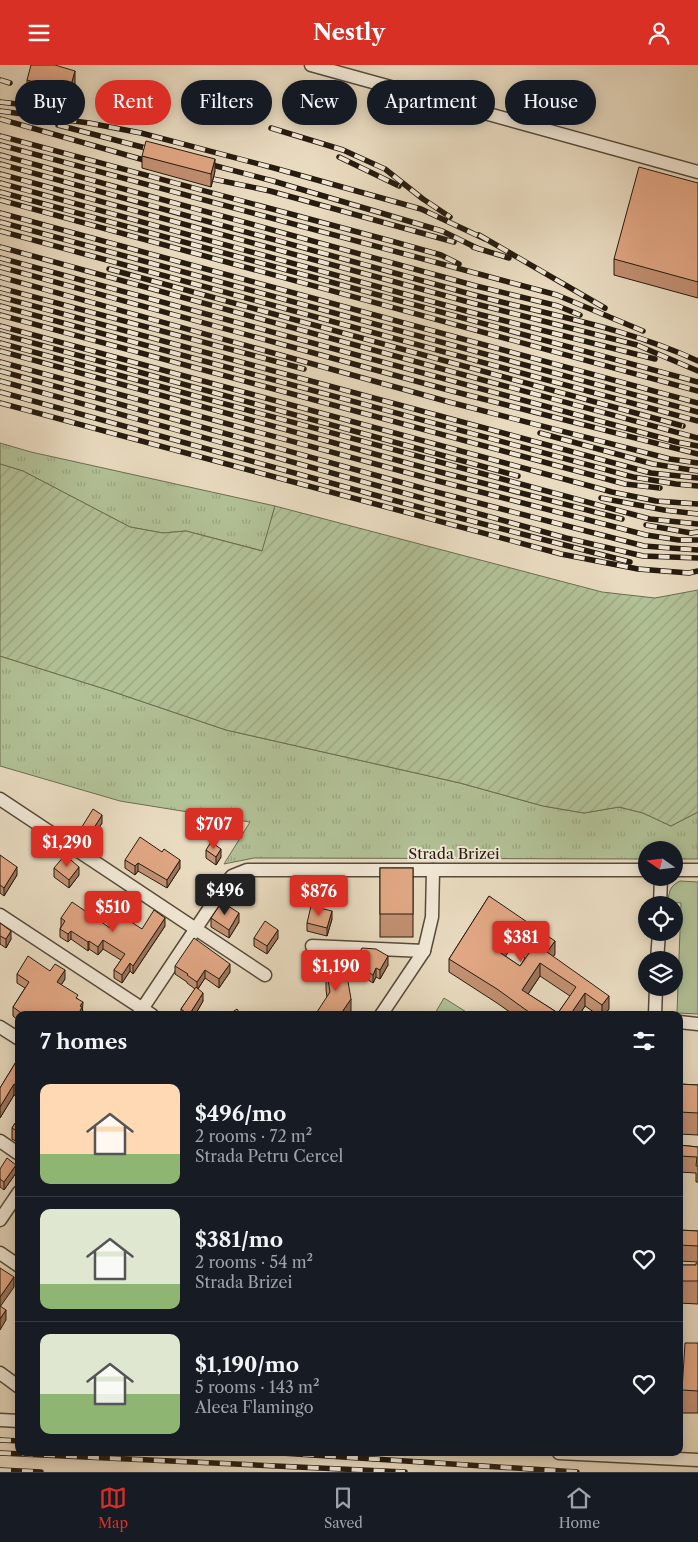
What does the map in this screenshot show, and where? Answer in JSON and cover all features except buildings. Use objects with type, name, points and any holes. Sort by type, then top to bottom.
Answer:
[{"type":"street","points":[[311,65],[698,172]]},
{"type":"street","points":[[0,799],[265,975]]},
{"type":"street","name":"Strada Brizei","points":[[195,929],[232,876],[247,870],[638,870]]},
{"type":"street","points":[[384,1011],[424,951],[432,917],[433,870]]},
{"type":"street","points":[[683,870],[698,870]]},
{"type":"street","points":[[0,915],[141,1011]]},
{"type":"street","points":[[145,1011],[195,929]]},
{"type":"street","points":[[312,946],[424,951]]},
{"type":"street","points":[[655,1011],[656,996]]},
{"type":"street","points":[[683,1022],[698,1024]]},
{"type":"street","points":[[0,1027],[15,1036]]},
{"type":"street","points":[[0,1141],[15,1151]]},
{"type":"street","points":[[0,1220],[15,1198]]},
{"type":"street","points":[[0,1253],[15,1263]]},
{"type":"street","points":[[0,1373],[15,1384]]},
{"type":"street","points":[[0,1420],[15,1421]]},
{"type":"street","points":[[647,1456],[698,1460]]},
{"type":"green space","points":[[0,443],[31,452],[275,506],[263,551],[186,531],[163,533],[130,527],[23,471],[0,464]]},
{"type":"green space","points":[[0,464],[23,471],[130,527],[163,533],[186,531],[262,551],[275,506],[602,592],[655,598],[698,590],[698,812],[671,826],[643,813],[619,807],[584,813],[543,806],[460,783],[226,730],[0,656]]},
{"type":"green space","points":[[0,656],[226,730],[460,783],[543,806],[584,813],[619,807],[643,813],[671,826],[698,812],[698,859],[683,859],[683,841],[638,841],[638,859],[254,858],[224,864],[250,822],[120,801],[0,766]]},
{"type":"green space","points":[[683,881],[698,882],[698,1014],[677,1011],[678,996],[683,996],[683,951],[679,951],[680,941],[683,941],[683,896],[669,896],[673,886],[683,886]]},
{"type":"green space","points":[[444,998],[465,1011],[436,1011]]},
{"type":"railway","points":[[0,80],[10,83]]},
{"type":"railway","points":[[0,102],[15,104]]},
{"type":"railway","points":[[0,111],[89,123],[141,133],[274,168],[421,209],[485,239]]},
{"type":"railway","points":[[0,119],[144,160]]},
{"type":"railway","points":[[58,125],[157,151]]},
{"type":"railway","points":[[271,128],[343,150],[385,169],[423,199],[450,217]]},
{"type":"railway","points":[[0,136],[391,241],[441,255],[459,264]]},
{"type":"railway","points":[[0,145],[557,295],[643,331]]},
{"type":"railway","points":[[0,155],[476,286],[558,306],[580,315]]},
{"type":"railway","points":[[339,157],[399,186]]},
{"type":"railway","points":[[201,162],[273,181],[442,231],[479,249]]},
{"type":"railway","points":[[0,164],[463,292],[612,330],[670,349],[698,361]]},
{"type":"railway","points":[[0,174],[472,303],[637,345],[698,371]]},
{"type":"railway","points":[[213,179],[270,191],[454,242]]},
{"type":"railway","points":[[0,183],[470,312],[655,359]]},
{"type":"railway","points":[[0,192],[698,382]]},
{"type":"railway","points":[[0,200],[698,391]]},
{"type":"railway","points":[[0,213],[698,403]]},
{"type":"railway","points":[[0,222],[698,412]]},
{"type":"railway","points":[[0,231],[698,421]]},
{"type":"railway","points":[[479,235],[605,308]]},
{"type":"railway","points":[[0,247],[698,438]]},
{"type":"railway","points":[[473,247],[509,258]]},
{"type":"railway","points":[[0,258],[677,442],[698,446]]},
{"type":"railway","points":[[0,267],[452,391],[698,454]]},
{"type":"railway","points":[[109,269],[683,426]]},
{"type":"railway","points":[[0,277],[449,402],[670,459],[698,463]]},
{"type":"railway","points":[[0,288],[304,369]]},
{"type":"railway","points":[[0,297],[651,473],[698,478]]},
{"type":"railway","points":[[0,306],[633,477],[698,486]]},
{"type":"railway","points":[[0,315],[625,484],[660,488]]},
{"type":"railway","points":[[0,326],[612,492],[656,501],[698,504]]},
{"type":"railway","points":[[0,334],[518,476]]},
{"type":"railway","points":[[0,343],[650,519],[698,524]]},
{"type":"railway","points":[[0,351],[440,472],[622,519]]},
{"type":"railway","points":[[0,362],[438,481],[646,535],[679,540],[698,540]]},
{"type":"railway","points":[[0,371],[436,492],[644,546],[698,550]]},
{"type":"railway","points":[[0,381],[566,538],[643,556],[698,558]]},
{"type":"railway","points":[[0,392],[429,510],[630,562]]},
{"type":"railway","points":[[0,403],[561,554],[638,569],[689,573],[698,571]]},
{"type":"railway","points":[[540,433],[653,464],[698,471]]},
{"type":"railway","points":[[601,498],[664,510],[698,514]]},
{"type":"railway","points":[[646,525],[691,533],[698,532]]},
{"type":"railway","points":[[0,1440],[15,1441]]},
{"type":"railway","points":[[0,1453],[15,1454]]},
{"type":"railway","points":[[64,1456],[405,1472]]},
{"type":"railway","points":[[328,1456],[577,1472]]},
{"type":"railway","points":[[0,1470],[41,1472]]}]
